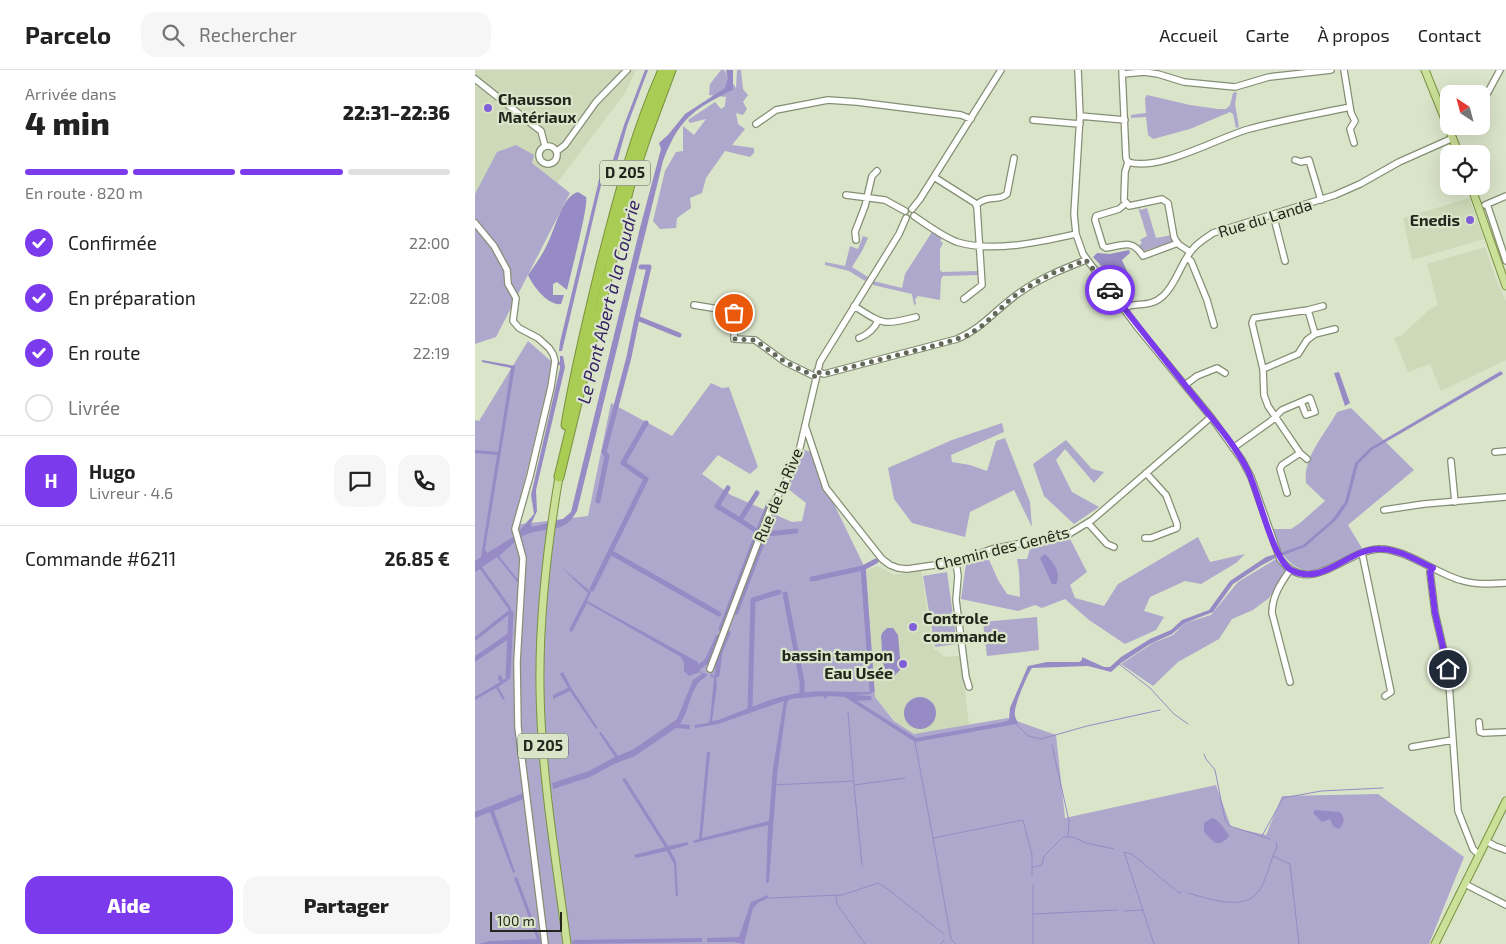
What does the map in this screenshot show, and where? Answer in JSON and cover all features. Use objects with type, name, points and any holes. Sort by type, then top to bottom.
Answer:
[{"type":"highway","name":"D 205","points":[[559,477],[575,371],[609,235],[638,134],[663,70]]},
{"type":"highway","name":"D 205","points":[[559,477],[629,188],[645,137],[671,70]]},
{"type":"main road","points":[[1425,70],[1440,106]]},
{"type":"main road","points":[[1452,135],[1456,145]]},
{"type":"main road","points":[[1474,195],[1506,286]]},
{"type":"main road","name":"D 205","points":[[559,477],[548,546],[541,630],[541,724],[567,944]]},
{"type":"main road","points":[[1435,944],[1506,801]]},
{"type":"street","points":[[557,151],[565,145],[591,108],[627,70]]},
{"type":"street","points":[[912,209],[1001,70]]},
{"type":"street","points":[[1078,70],[1081,116],[1074,201],[1076,234],[1086,260],[1211,416],[1233,448],[1251,477],[1280,559],[1290,570],[1310,574],[1321,572],[1362,553],[1378,548],[1393,550],[1459,580],[1476,584],[1506,583]]},
{"type":"street","points":[[1125,204],[1125,172],[1128,162],[1125,158],[1123,72],[1144,72],[1184,82],[1235,87],[1269,77],[1331,70]]},
{"type":"street","points":[[1344,70],[1350,107],[1355,121],[1350,129],[1354,144]]},
{"type":"street","points":[[1490,88],[1500,70]]},
{"type":"street","points":[[475,79],[541,131],[545,146]]},
{"type":"street","points":[[756,124],[777,110],[828,100],[961,115],[971,119]]},
{"type":"street","points":[[1128,162],[1141,164],[1169,159],[1251,128],[1350,107]]},
{"type":"street","points":[[1081,116],[1125,120]]},
{"type":"street","points":[[1033,120],[1080,124]]},
{"type":"street","name":"Rue du Landa","points":[[1124,308],[1129,305],[1145,305],[1160,299],[1169,290],[1191,252],[1213,233],[1321,200],[1354,187],[1452,135]]},
{"type":"street","points":[[545,146],[552,146],[557,151],[557,159],[547,164],[539,156],[539,152],[545,146]]},
{"type":"street","points":[[964,299],[982,285],[977,205],[984,198],[1003,197],[1007,194],[1014,158]]},
{"type":"street","name":"Rue du Landa","points":[[1295,160],[1301,162],[1309,160],[1321,200]]},
{"type":"street","points":[[856,240],[855,232],[867,198],[872,176],[877,171]]},
{"type":"street","points":[[934,177],[977,205]]},
{"type":"street","points":[[845,195],[885,200],[905,211]]},
{"type":"street","points":[[1479,207],[1506,196]]},
{"type":"street","points":[[1125,204],[1129,206],[1162,199],[1166,200],[1174,237],[1178,243],[1191,252]]},
{"type":"street","points":[[1125,204],[1096,216],[1095,220],[1103,246],[1106,248],[1131,244],[1137,247],[1143,256],[1178,243]]},
{"type":"street","points":[[1487,204],[1506,261]]},
{"type":"street","points":[[905,211],[907,208],[912,209]]},
{"type":"street","points":[[912,209],[914,216]]},
{"type":"street","points":[[905,211],[904,215],[906,218],[911,219],[914,216]]},
{"type":"street","points":[[1273,214],[1285,261]]},
{"type":"street","points":[[914,216],[951,239],[966,244],[1011,245],[1076,234]]},
{"type":"street","name":"Rue de la Rive","points":[[710,669],[770,510],[792,470],[800,447],[817,374],[827,349],[899,234],[906,218]]},
{"type":"street","points":[[475,223],[494,246],[507,270],[508,284],[516,298],[513,321],[519,328],[537,338],[549,348],[555,361],[551,387],[530,476],[515,527],[523,558],[517,662],[518,727],[545,944]]},
{"type":"street","points":[[1187,258],[1191,261],[1215,325]]},
{"type":"street","points":[[694,305],[731,311],[735,317],[734,339],[755,340],[785,362],[817,374],[824,374],[963,337],[983,325],[1013,297],[1026,288],[1051,274],[1086,260]]},
{"type":"street","points":[[855,306],[878,321],[887,323],[916,317]]},
{"type":"street","points":[[1307,459],[1300,453],[1268,406],[1264,395],[1263,368],[1251,322],[1253,319],[1323,306]]},
{"type":"street","points":[[1308,310],[1315,334]]},
{"type":"street","points":[[859,338],[864,336],[878,321]]},
{"type":"street","points":[[1263,368],[1298,354],[1307,340],[1315,334],[1335,329]]},
{"type":"street","points":[[1185,385],[1197,376],[1217,368],[1225,373]]},
{"type":"street","points":[[1233,448],[1282,410],[1301,402]]},
{"type":"street","name":"Chemin des Genêts","points":[[805,425],[826,488],[882,558],[890,565],[907,569],[956,562],[992,549],[1069,534],[1088,523],[1211,416]]},
{"type":"street","points":[[1495,452],[1506,451]]},
{"type":"street","points":[[1287,493],[1280,469],[1282,465],[1300,453]]},
{"type":"street","points":[[1451,461],[1455,502]]},
{"type":"street","points":[[1145,538],[1151,538],[1177,528],[1165,495],[1146,473]]},
{"type":"street","points":[[1384,510],[1424,504],[1506,497]]},
{"type":"street","points":[[1088,523],[1107,544],[1113,547]]},
{"type":"street","points":[[1362,553],[1391,692],[1385,696]]},
{"type":"street","points":[[956,562],[958,576],[956,603],[969,687]]},
{"type":"street","points":[[1433,568],[1430,572],[1435,613],[1448,669],[1458,811],[1473,849],[1479,855]]},
{"type":"street","points":[[1290,570],[1277,590],[1272,603],[1272,613],[1290,682]]},
{"type":"street","points":[[1479,722],[1480,732],[1483,734],[1506,732]]},
{"type":"street","points":[[1412,747],[1453,740]]},
{"type":"street","points":[[1486,841],[1506,850]]},
{"type":"street","points":[[1465,884],[1506,904]]},
{"type":"shaded area","points":[[475,70],[636,70],[625,93],[557,183],[532,163],[475,194]]},
{"type":"shaded area","points":[[645,70],[648,70],[627,126],[615,169],[602,181],[562,351],[559,351],[599,180],[612,163]]},
{"type":"shaded area","points":[[721,70],[724,70],[736,88],[737,70],[741,70],[743,89],[748,95],[743,102],[747,109],[743,115],[736,113],[738,124],[745,129],[732,145],[754,148],[754,153],[750,157],[725,151],[706,178],[702,193],[690,198],[691,208],[677,218],[676,228],[660,229],[653,221],[665,171],[676,152],[683,151],[683,126],[694,135],[706,119],[690,123],[688,120],[715,102],[721,109],[725,106],[726,97],[709,95],[710,84]]},
{"type":"shaded area","points":[[726,70],[733,70],[733,90],[696,111],[682,124],[672,140],[663,161],[577,511],[568,523],[557,528],[526,535],[499,556],[519,581],[519,584],[497,557],[482,567],[511,608],[511,613],[475,641],[475,637],[509,610],[480,569],[475,572],[475,561],[481,557],[497,455],[475,453],[475,450],[498,452],[511,368],[482,362],[482,360],[515,366],[485,549],[487,553],[520,533],[519,531],[534,514],[531,495],[560,368],[557,362],[560,362],[560,356],[563,356],[565,367],[536,490],[537,511],[531,524],[532,527],[563,519],[571,512],[661,149],[659,143],[685,114],[725,88],[728,78]]},
{"type":"shaded area","points":[[1237,92],[1235,104],[1239,127],[1236,128],[1233,114],[1230,112],[1190,129],[1153,139],[1148,135],[1146,117],[1131,118],[1131,115],[1146,113],[1145,98],[1147,95],[1190,105],[1226,109],[1230,105],[1233,93]]},
{"type":"shaded area","points":[[516,145],[534,155],[532,163],[570,193],[496,337],[475,344],[475,194],[497,152]]},
{"type":"shaded area","points":[[578,192],[586,197],[585,213],[567,290],[557,282],[553,284],[553,295],[564,295],[561,304],[556,304],[541,294],[528,275],[546,248],[564,205],[568,199]]},
{"type":"shaded area","points":[[1469,198],[1484,239],[1412,260],[1403,218]]},
{"type":"shaded area","points":[[1138,207],[1141,210],[1147,208],[1156,238],[1172,235],[1173,241],[1144,251],[1139,245],[1142,243],[1140,240],[1147,236]]},
{"type":"shaded area","points":[[932,232],[942,238],[940,241],[943,243],[940,249],[940,270],[942,272],[978,271],[978,275],[943,276],[941,279],[940,300],[918,296],[915,299],[916,304],[914,305],[912,294],[873,285],[873,281],[902,288],[905,274]]},
{"type":"shaded area","points":[[863,236],[868,238],[852,267],[868,277],[865,281],[849,271],[825,265],[825,262],[845,266],[850,246],[858,249]]},
{"type":"shaded area","points":[[1485,247],[1498,285],[1506,301],[1506,360],[1441,391],[1430,364],[1408,372],[1394,338],[1402,335],[1431,308],[1438,305],[1427,264]]},
{"type":"shaded area","points":[[1129,250],[1130,253],[1122,260],[1130,278],[1130,283],[1120,286],[1093,257],[1097,253],[1110,254]]},
{"type":"shaded area","points":[[528,341],[553,363],[514,525],[588,516],[611,403],[672,436],[711,383],[722,388],[729,387],[758,467],[750,474],[718,455],[702,474],[731,495],[792,522],[802,521],[806,503],[787,488],[802,449],[811,452],[825,493],[833,502],[866,570],[875,697],[894,721],[914,734],[1008,718],[1056,735],[1065,818],[1216,785],[1231,827],[1266,835],[1282,796],[1378,794],[1464,857],[1429,944],[475,944],[475,420],[479,421]]},
{"type":"shaded area","points":[[1501,371],[1503,374],[1372,450],[1358,464],[1348,503],[1337,519],[1305,547],[1281,556],[1280,553],[1303,545],[1332,520],[1345,502],[1355,463],[1370,448]]},
{"type":"shaded area","points":[[1339,372],[1350,403],[1345,406],[1334,373]]},
{"type":"shaded area","points":[[1351,408],[1414,470],[1348,525],[1363,550],[1321,569],[1300,569],[1281,552],[1274,537],[1273,529],[1291,529],[1325,501],[1306,483],[1308,464],[1316,446],[1337,412]]},
{"type":"shaded area","points":[[1002,423],[1004,432],[951,455],[952,462],[970,465],[987,471],[996,441],[1005,438],[1030,502],[1032,527],[1014,490],[970,512],[965,537],[912,523],[894,499],[888,468],[952,440]]},
{"type":"shaded area","points":[[1066,440],[1092,469],[1104,472],[1094,483],[1065,449],[1056,460],[1072,492],[1099,507],[1074,524],[1044,496],[1033,464]]},
{"type":"shaded area","points":[[1198,537],[1210,562],[1245,554],[1236,563],[1201,584],[1185,581],[1150,597],[1144,611],[1164,617],[1156,630],[1125,644],[1089,620],[1065,599],[1042,608],[1035,605],[1018,611],[961,599],[966,564],[987,555],[998,580],[1007,594],[1020,597],[1017,559],[1027,559],[1031,545],[1070,539],[1087,572],[1070,585],[1075,598],[1104,606],[1118,584]]},
{"type":"shaded area","points":[[1045,554],[1054,564],[1057,572],[1058,580],[1056,584],[1052,584],[1040,558]]},
{"type":"shaded area","points":[[1276,554],[1277,557],[1233,584],[1213,612],[1185,623],[1172,634],[1150,644],[1111,672],[1088,666],[1032,668],[1016,707],[1015,716],[1018,723],[1016,724],[915,742],[845,697],[828,696],[825,699],[823,696],[790,699],[787,702],[777,775],[769,882],[766,883],[768,825],[694,843],[693,841],[699,839],[707,752],[710,752],[702,838],[769,821],[773,768],[784,701],[718,724],[695,728],[695,725],[708,723],[710,720],[714,678],[710,676],[711,674],[716,677],[717,686],[712,721],[789,695],[826,691],[872,692],[871,694],[853,695],[871,696],[872,700],[857,701],[916,738],[1004,722],[1009,720],[1010,708],[1028,666],[1047,662],[1079,662],[1082,660],[1082,657],[1104,667],[1110,667],[1121,657],[1150,639],[1171,630],[1182,620],[1209,610],[1230,581],[1266,557]]},
{"type":"shaded area","points":[[1276,559],[1286,571],[1269,598],[1253,610],[1232,619],[1219,639],[1178,662],[1153,686],[1121,664],[1153,643],[1173,635],[1185,623],[1211,615],[1238,582]]},
{"type":"shaded area","points":[[560,566],[591,592],[587,601],[698,662],[700,671],[707,674],[693,692],[680,724],[690,725],[690,729],[676,728],[635,756],[614,764],[590,777],[553,789],[552,783],[589,771],[615,757],[599,733],[601,732],[618,756],[634,749],[677,719],[693,680],[702,674],[700,672],[689,676],[684,671],[684,662],[681,657],[587,603],[572,632],[569,630],[588,593]]},
{"type":"shaded area","points":[[878,566],[894,575],[921,570],[934,650],[942,653],[943,657],[958,656],[961,658],[969,724],[921,735],[914,734],[895,721],[875,697],[866,570]]},
{"type":"shaded area","points":[[947,572],[957,644],[935,647],[923,576]]},
{"type":"shaded area","points":[[1037,617],[1039,650],[987,656],[983,622]]},
{"type":"shaded area","points":[[887,628],[893,628],[898,635],[901,669],[894,676],[886,670],[883,660],[881,637]]},
{"type":"shaded area","points":[[563,672],[598,728],[596,729],[570,691],[553,699],[553,695],[568,688],[560,674]]},
{"type":"shaded area","points":[[499,675],[501,675],[503,680],[508,677],[508,680],[498,687],[505,699],[503,700],[496,688],[475,700],[475,697],[500,682],[498,679]]},
{"type":"shaded area","points":[[920,697],[926,698],[931,702],[935,707],[935,719],[931,724],[926,728],[920,729],[914,728],[909,724],[905,719],[904,713],[905,707],[909,702],[914,698]]},
{"type":"shaded area","points":[[625,778],[668,846],[688,842],[688,845],[670,850],[676,861],[678,896],[676,896],[674,864],[667,851],[636,858],[634,855],[665,847],[622,779]]},
{"type":"shaded area","points":[[523,793],[524,798],[521,800],[494,811],[515,872],[513,873],[490,812],[475,818],[475,812]]},
{"type":"shaded area","points":[[1315,810],[1340,812],[1344,820],[1339,829],[1333,826],[1330,819],[1322,822],[1313,813]]},
{"type":"shaded area","points":[[1212,818],[1220,823],[1229,835],[1221,843],[1215,843],[1204,832],[1204,823]]},
{"type":"shaded area","points":[[517,877],[542,944],[479,944],[489,941],[537,939],[514,878]]},
{"type":"shaded area","points":[[768,895],[768,898],[759,902],[753,908],[744,944],[735,942],[707,942],[707,938],[739,937],[751,902]]},
{"type":"shaded area","points":[[702,938],[702,942],[572,944],[573,940]]},
{"type":"waterway","points":[[637,318],[649,267],[641,267]]},
{"type":"waterway","points":[[598,501],[607,456],[604,452],[629,357],[637,318],[679,335]]},
{"type":"waterway","points":[[592,589],[646,479],[623,463],[646,423]]},
{"type":"waterway","points":[[728,488],[717,506],[740,520],[757,493]]},
{"type":"waterway","points":[[740,520],[758,532],[769,503]]},
{"type":"waterway","points":[[769,523],[766,534],[796,531]]},
{"type":"waterway","points":[[721,629],[758,532]]},
{"type":"waterway","points":[[736,612],[762,543]]},
{"type":"waterway","points":[[610,552],[719,614]]},
{"type":"waterway","points":[[872,690],[863,568],[876,561]]},
{"type":"waterway","points":[[812,579],[863,568]]},
{"type":"waterway","points":[[750,708],[753,600],[779,592]]},
{"type":"waterway","points":[[785,594],[802,682],[802,692]]},
{"type":"waterway","points":[[508,677],[511,613]]},
{"type":"waterway","points":[[717,675],[720,652],[728,633]]},
{"type":"waterway","points":[[475,659],[510,635]]},
{"type":"waterway","points":[[699,667],[707,661],[718,637]]},
{"type":"waterway","points":[[1119,664],[1150,688],[1174,714],[1188,724]]},
{"type":"waterway","points":[[1016,724],[1028,736],[1041,739],[1087,726],[1160,710]]},
{"type":"waterway","points":[[848,712],[854,784]]},
{"type":"waterway","points":[[917,742],[915,742],[933,838]]},
{"type":"waterway","points":[[1052,745],[1069,821],[1068,836]]},
{"type":"waterway","points":[[1204,754],[1215,770],[1225,820],[1230,826],[1270,839]]},
{"type":"waterway","points":[[862,865],[854,785],[905,778]]},
{"type":"waterway","points":[[774,785],[853,781]]},
{"type":"waterway","points":[[1262,836],[1283,798],[1321,791],[1383,788]]},
{"type":"waterway","points":[[956,944],[951,939],[933,838],[1023,820],[1032,855],[1032,876]]},
{"type":"waterway","points":[[1033,867],[1042,865],[1044,856],[1063,837],[1073,837],[1086,843],[1114,849]]},
{"type":"waterway","points":[[1276,842],[1277,847],[1273,856],[1290,864],[1299,944]]},
{"type":"waterway","points":[[1154,944],[1124,852],[1132,854],[1179,893],[1182,892]]},
{"type":"waterway","points":[[1188,893],[1224,902],[1243,901],[1251,898],[1263,884],[1273,856]]},
{"type":"waterway","points":[[769,898],[842,895],[878,883],[944,934]]},
{"type":"waterway","points":[[1033,885],[1033,914]]},
{"type":"waterway","points":[[836,896],[837,904],[865,944]]},
{"type":"waterway","points":[[1033,944],[1033,914],[1118,910]]},
{"type":"waterway","points":[[1124,911],[1143,910]]},
{"type":"waterway","points":[[941,944],[944,940]]},
{"type":"way so far","points":[[734,313],[734,339],[755,340],[785,362],[816,377],[817,372],[824,374],[948,342],[968,335],[983,325],[1013,297],[1026,288],[1051,274],[1086,260],[1110,290]]},
{"type":"place","name":"Chausson Matériaux","points":[[488,108]]},
{"type":"place","name":"Enedis","points":[[1470,220]]},
{"type":"place","name":"Controle commande","points":[[913,627]]},
{"type":"place","name":"bassin tampon Eau Usée","points":[[903,664]]},
{"type":"route","points":[[1110,290],[1138,328],[1211,416],[1245,466],[1251,477],[1274,544],[1285,566],[1299,573],[1321,572],[1362,553],[1378,548],[1393,550],[1433,568],[1430,572],[1435,613],[1448,669]]},
{"type":"water label","name":"Le Pont Abert à la Coudrie","points":[[609,302]]}]
